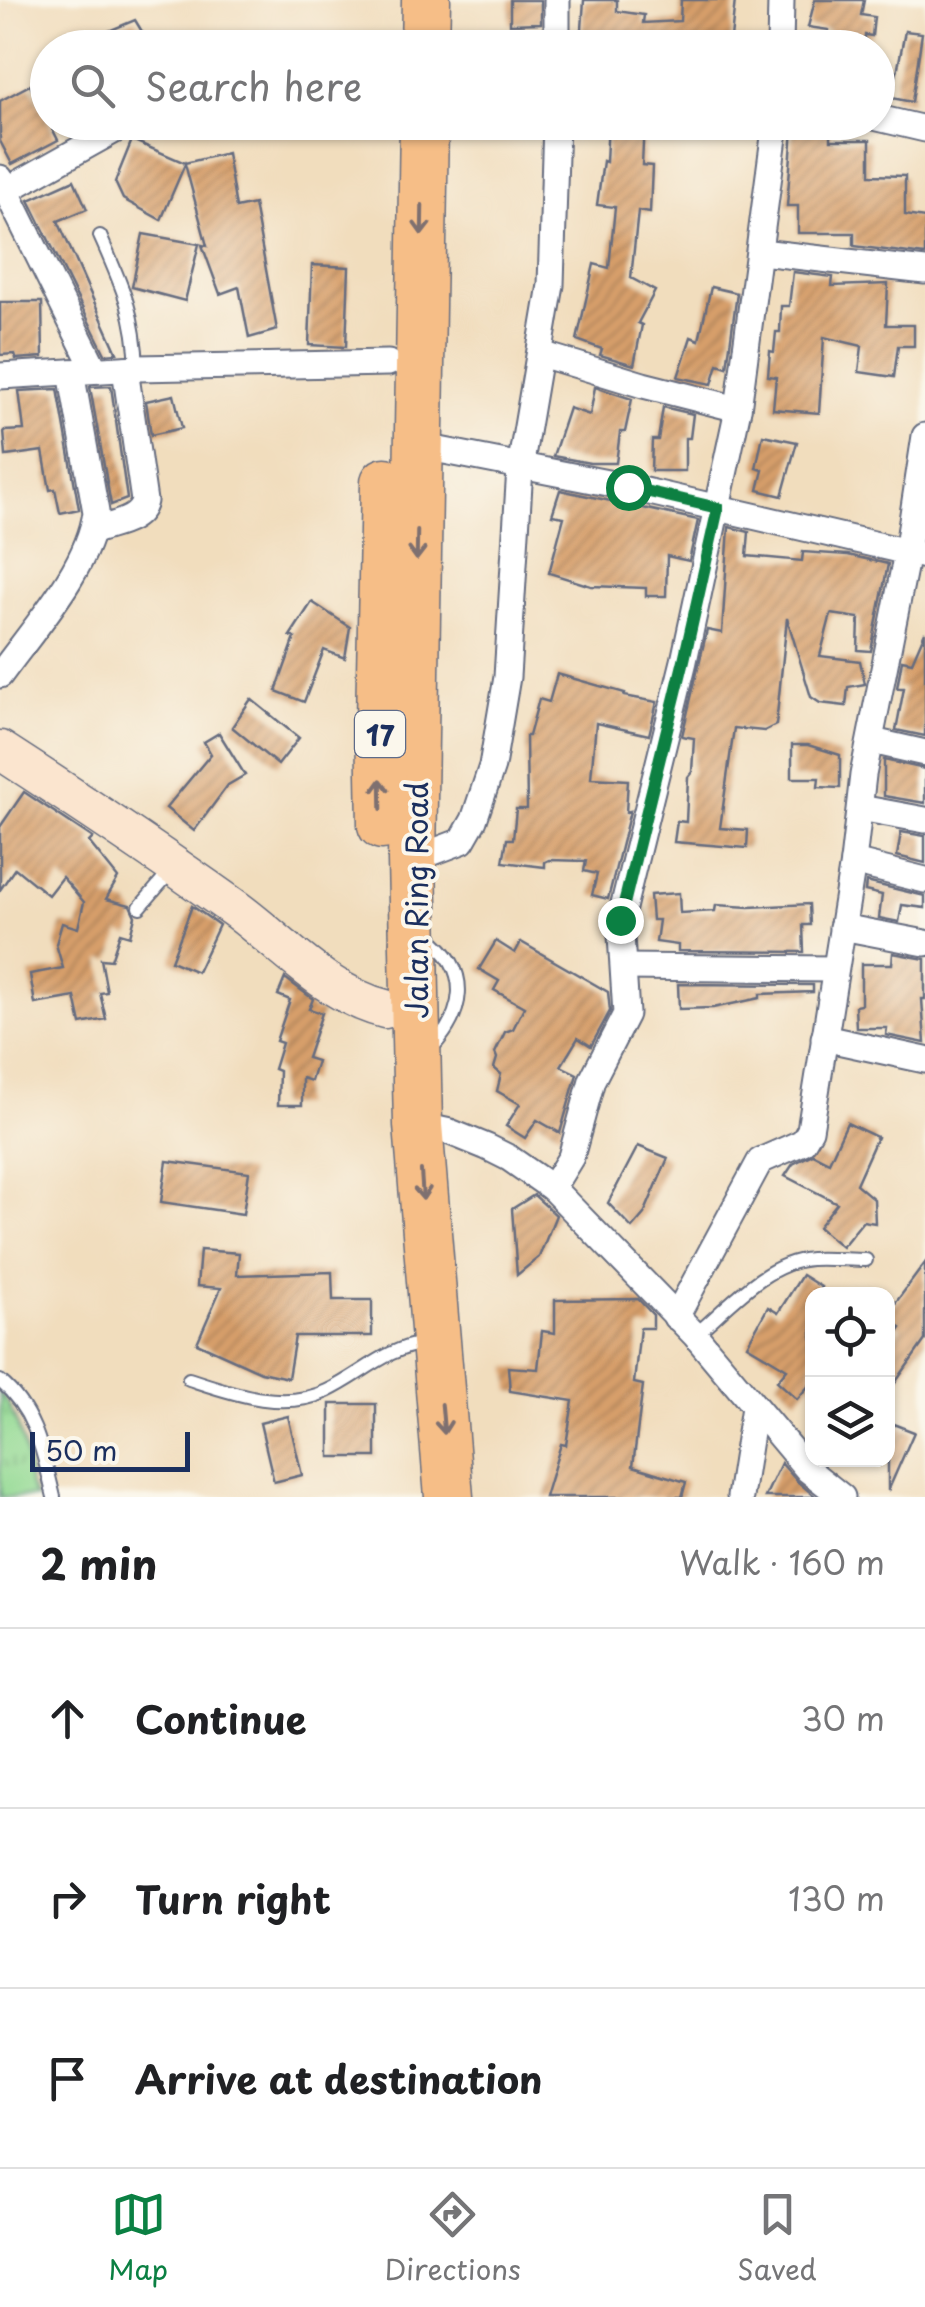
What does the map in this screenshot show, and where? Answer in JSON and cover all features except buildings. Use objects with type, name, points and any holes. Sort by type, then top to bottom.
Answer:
[{"type":"highway","points":[[392,0],[392,30]]},
{"type":"highway","points":[[425,30],[426,0]]},
{"type":"highway","name":"Jalan Ring Road","points":[[391,140],[380,722],[388,1166],[449,1497]]},
{"type":"highway","name":"Jalan Ring Road","points":[[416,1497],[420,1344],[412,860],[432,449],[424,140]]},
{"type":"street","points":[[557,0],[557,30]]},
{"type":"street","points":[[780,30],[781,0]]},
{"type":"street","points":[[895,122],[925,129]]},
{"type":"street","points":[[0,675],[69,577],[94,530],[96,512],[83,371],[4,184],[92,140]]},
{"type":"street","points":[[412,860],[462,841],[483,798],[492,766],[507,678],[509,465],[541,354],[552,285],[556,140]]},
{"type":"street","points":[[552,1188],[572,1158],[592,1080],[626,1014],[620,920],[684,660],[738,408],[774,140]]},
{"type":"street","points":[[761,252],[925,271]]},
{"type":"street","points":[[541,354],[738,408]]},
{"type":"street","points":[[0,376],[388,363]]},
{"type":"street","points":[[94,530],[142,511],[131,369]]},
{"type":"street","points":[[686,1326],[760,1160],[803,1142],[810,1130],[853,862],[863,774],[916,554],[925,436]]},
{"type":"street","points":[[432,449],[916,554]]},
{"type":"street","points":[[872,741],[925,753]]},
{"type":"street","points":[[0,750],[235,908],[323,978],[370,1006],[385,1009]]},
{"type":"street","points":[[860,808],[925,820]]},
{"type":"street","points":[[853,862],[925,880]]},
{"type":"street","points":[[842,927],[925,943]]},
{"type":"street","points":[[624,967],[835,969]]},
{"type":"street","points":[[824,1038],[925,1060]]},
{"type":"street","points":[[418,1125],[486,1146],[552,1188],[686,1326],[808,1470],[842,1497]]},
{"type":"street","points":[[740,1497],[754,1407]]},
{"type":"lane","points":[[100,236],[136,328],[131,369]]},
{"type":"lane","points":[[140,907],[174,868]]},
{"type":"lane","points":[[686,1326],[769,1273],[790,1264],[809,1259],[866,1260]]},
{"type":"lane","points":[[189,1379],[240,1395],[306,1399],[420,1344]]},
{"type":"lane","points":[[0,1380],[21,1400],[34,1424],[54,1497]]},
{"type":"green space","points":[[0,1391],[18,1427],[30,1486],[36,1497],[0,1497]]},
{"type":"route","points":[[620,920],[718,508],[628,487]]}]
